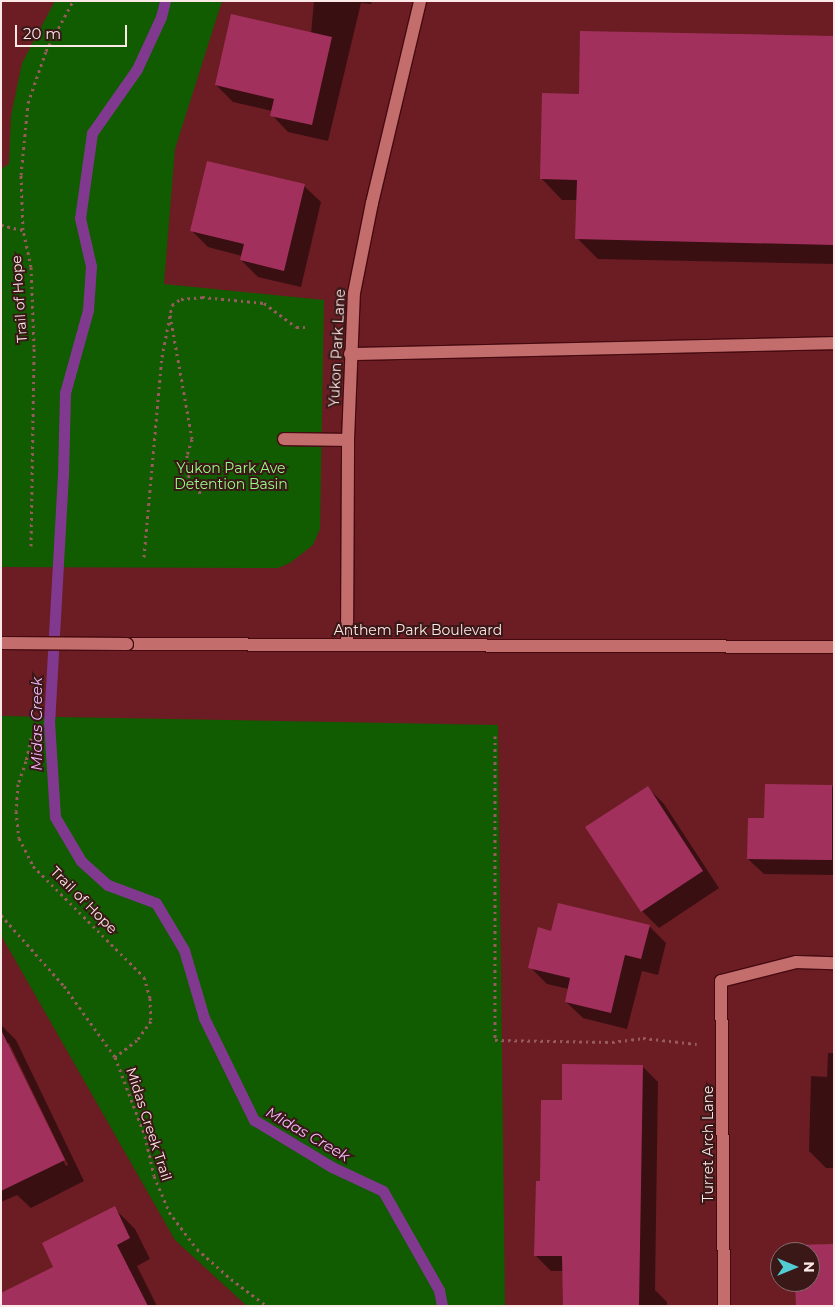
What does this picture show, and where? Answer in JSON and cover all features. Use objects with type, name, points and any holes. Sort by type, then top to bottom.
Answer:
[{"type":"street","name":"Yukon Park Lane","points":[[347,644],[348,440],[350,354],[354,293],[372,203],[420,1]]},
{"type":"street","points":[[350,354],[834,343]]},
{"type":"street","points":[[284,439],[348,440]]},
{"type":"street","name":"Anthem Park Boulevard","points":[[1,643],[834,647]]},
{"type":"street","name":"Turret Arch Lane","points":[[724,1306],[721,981],[796,962],[834,963]]},
{"type":"path","name":"Trail of Hope","points":[[31,546],[34,347],[31,267],[23,230],[21,175],[28,103],[46,52],[73,1]]},
{"type":"path","points":[[1,225],[23,230]]},
{"type":"path","points":[[144,557],[155,425],[172,305],[181,299],[202,297],[264,303],[296,326],[306,327]]},
{"type":"path","points":[[170,314],[192,439],[187,455],[188,475],[201,494]]},
{"type":"path","points":[[495,736],[495,1040],[612,1042],[643,1038],[722,1047]]},
{"type":"path","name":"Trail of Hope","points":[[31,738],[18,784],[16,811],[19,838],[33,866],[144,977],[150,998],[151,1021],[137,1040],[115,1056]]},
{"type":"path","name":"Midas Creek Trail","points":[[1,915],[64,986],[115,1056],[145,1136],[154,1176],[169,1212],[197,1249],[231,1279],[267,1306]]},
{"type":"green space","name":"Yukon Park Ave Detention Basin","points":[[55,1],[222,1],[175,149],[164,284],[324,300],[320,529],[313,545],[290,563],[278,568],[1,567],[1,169],[9,164],[11,116],[22,63]]},
{"type":"green space","points":[[1,716],[498,725],[505,1306],[247,1306],[175,1240],[1,935]]},
{"type":"building","points":[[231,14],[332,37],[312,125],[270,116],[274,99],[215,85]]},
{"type":"building","points":[[580,31],[834,36],[834,245],[575,239],[577,180],[540,179],[542,93],[579,94]]},
{"type":"building","points":[[207,161],[305,184],[284,271],[240,260],[244,244],[190,231]]},
{"type":"building","points":[[765,784],[832,785],[832,860],[747,859],[748,818],[764,818]]},
{"type":"building","points":[[648,786],[703,871],[641,912],[585,827]]},
{"type":"building","points":[[558,903],[650,925],[641,959],[625,955],[611,1013],[565,1002],[570,978],[528,968],[538,927],[551,931]]},
{"type":"building","points":[[1,1030],[65,1160],[1,1191]]},
{"type":"building","points":[[562,1064],[643,1065],[639,1306],[563,1306],[562,1256],[534,1256],[536,1181],[540,1181],[541,1100],[562,1100]]},
{"type":"building","points":[[115,1206],[130,1238],[117,1245],[148,1306],[1,1306],[1,1293],[53,1267],[42,1243]]},
{"type":"building","points":[[820,1244],[834,1244],[834,1306],[796,1306],[795,1292],[820,1292]]},
{"type":"waterway","name":"Midas Creek","points":[[165,1],[161,17],[137,69],[92,133],[80,218],[91,266],[88,310],[65,393],[63,474],[49,721],[55,817],[81,861],[108,885],[156,903],[184,950],[204,1018],[254,1120],[332,1167],[383,1191],[439,1290],[442,1306]]}]
